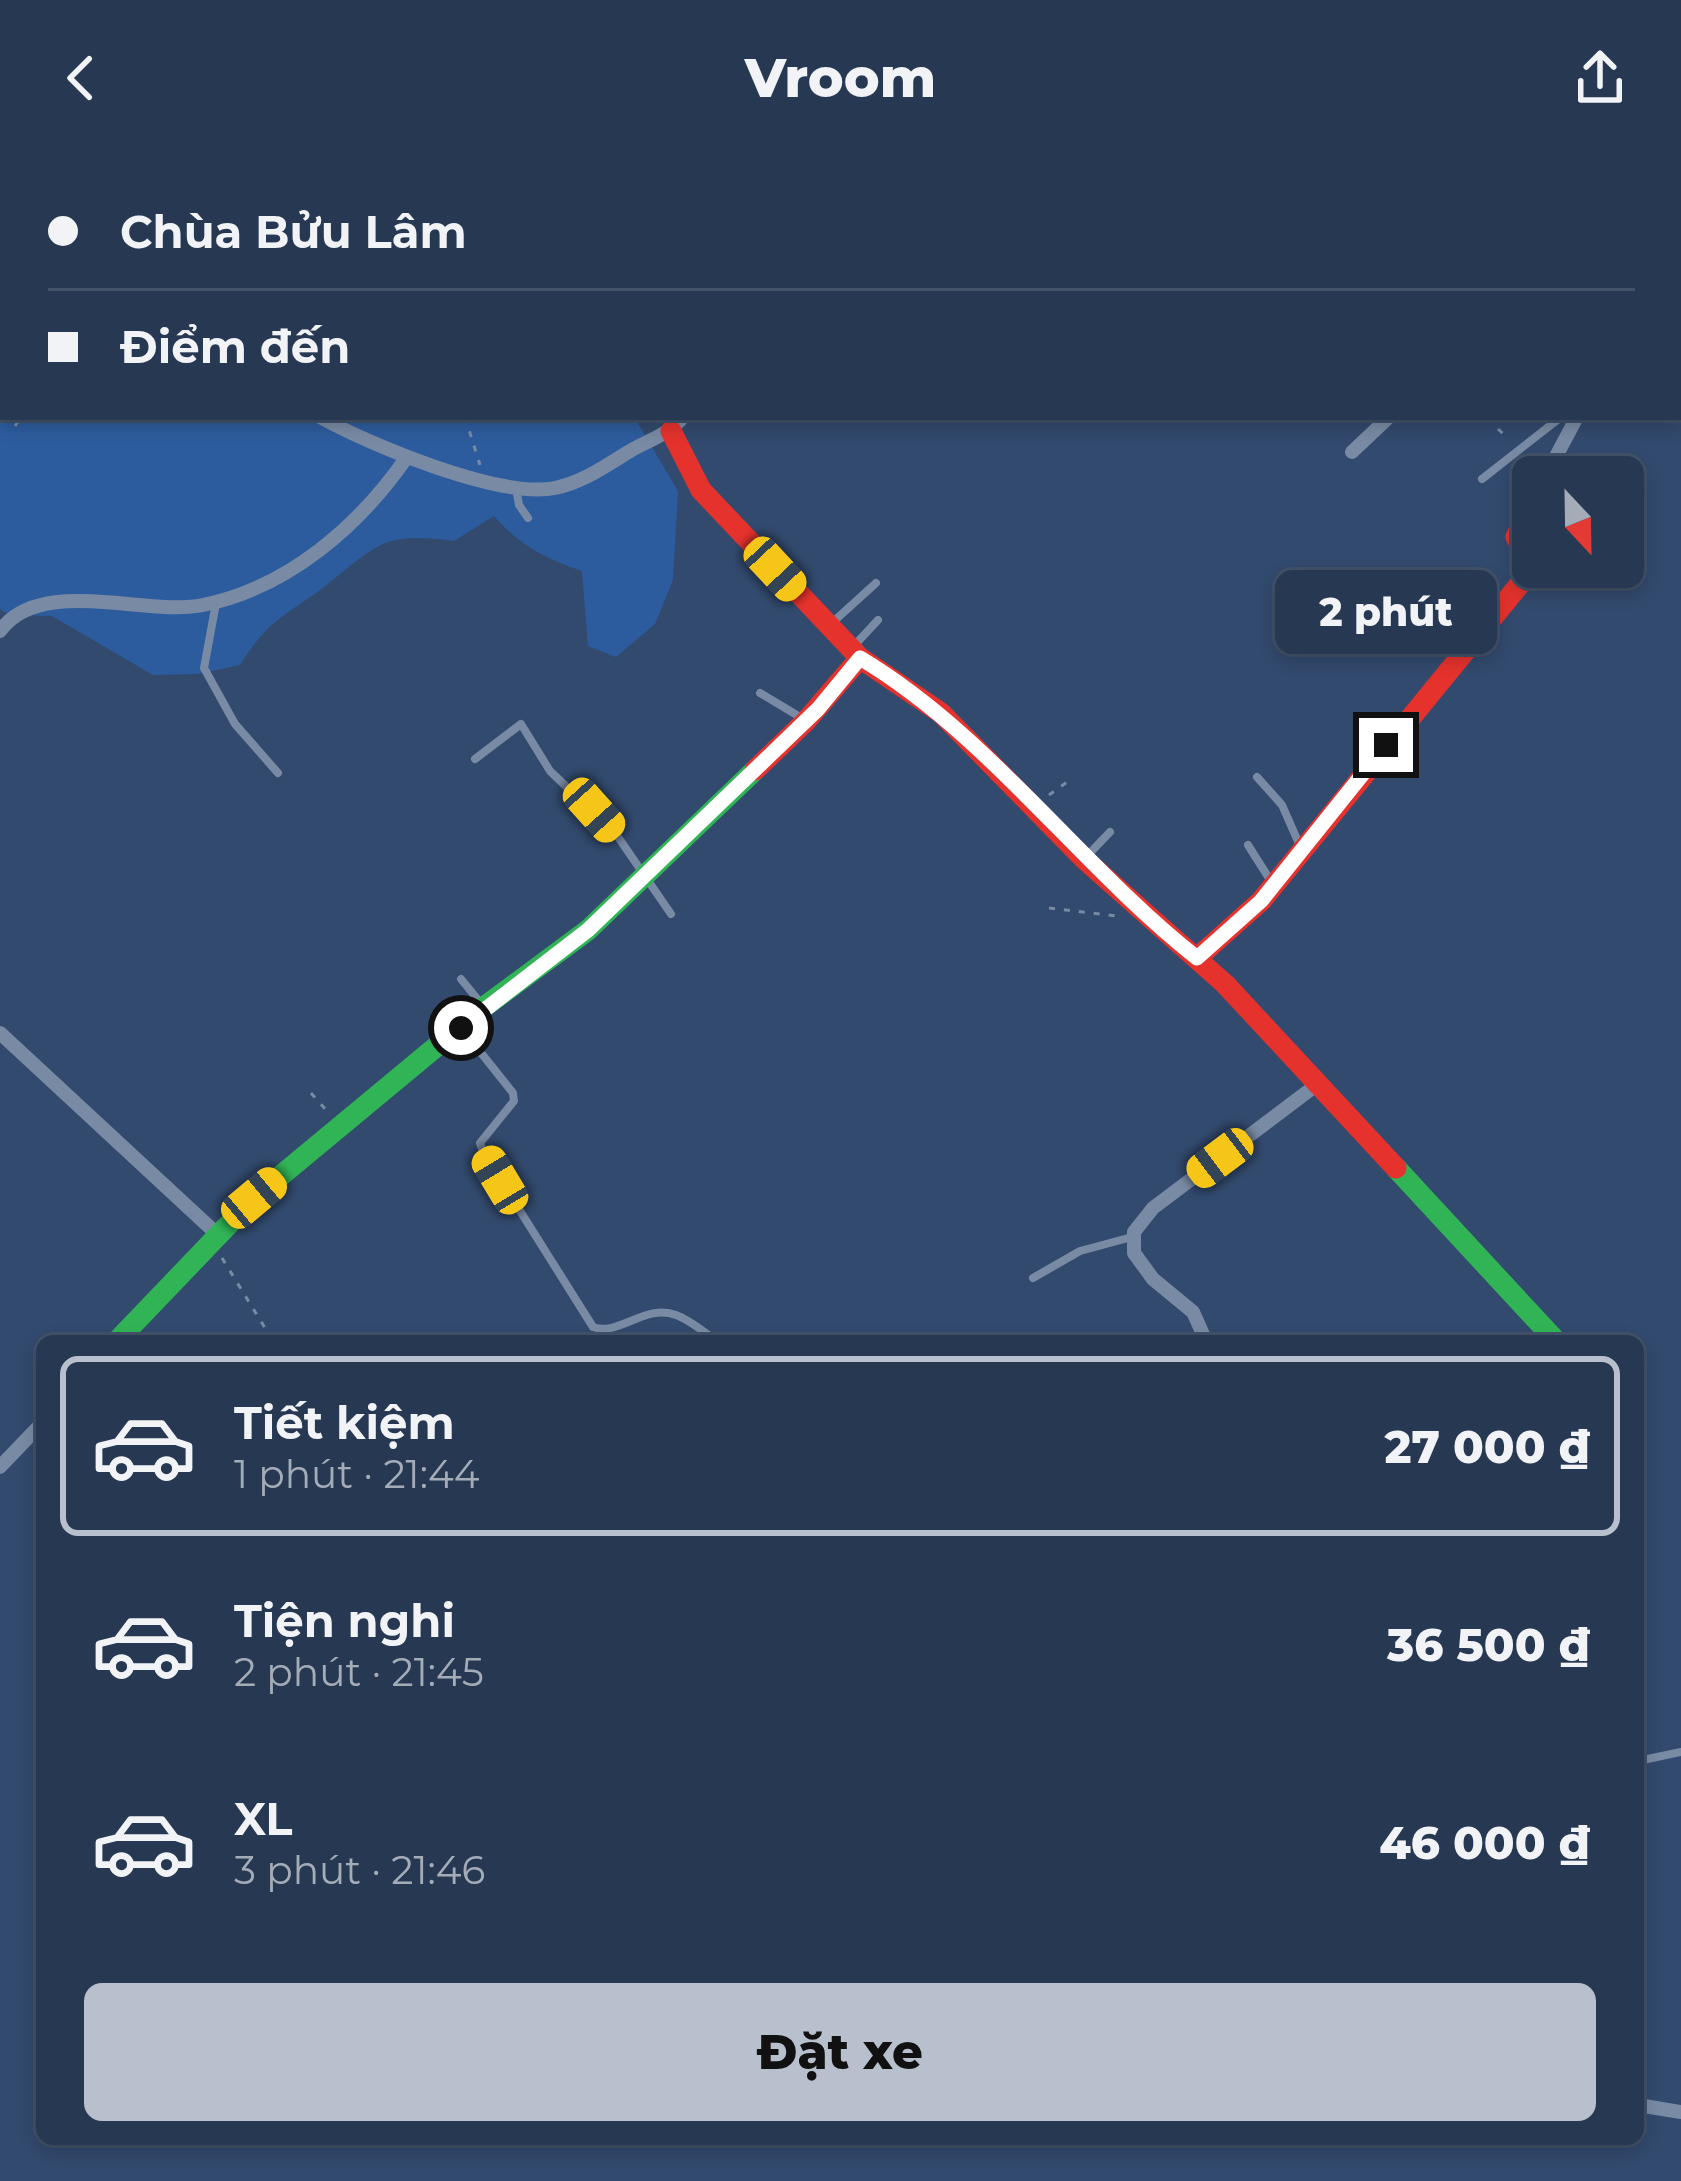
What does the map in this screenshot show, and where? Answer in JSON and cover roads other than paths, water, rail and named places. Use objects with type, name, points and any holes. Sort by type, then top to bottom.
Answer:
[{"type":"street","points":[[326,420],[406,457],[516,487],[556,488],[677,424],[701,490],[828,626],[855,654],[941,713],[1084,859],[1197,958],[1550,1335]]},
{"type":"street","points":[[1352,452],[1386,420]]},
{"type":"street","points":[[1556,456],[1575,420]]},
{"type":"street","points":[[2,623],[50,601],[182,607],[260,586],[303,562],[377,501],[406,457]]},
{"type":"street","points":[[1197,958],[1273,884],[1517,588]]},
{"type":"street","points":[[123,1335],[215,1238],[340,1125],[484,1007],[588,930],[644,878],[806,721],[855,654]]},
{"type":"street","points":[[0,1033],[215,1238]]},
{"type":"street","points":[[1203,1335],[1193,1312],[1153,1279],[1134,1252],[1134,1237],[1154,1208],[1319,1083]]},
{"type":"street","points":[[0,1467],[36,1430]]},
{"type":"street","points":[[1644,2105],[1681,2112]]},
{"type":"lane","points":[[1482,479],[1557,420]]},
{"type":"lane","points":[[516,487],[519,506],[529,518]]},
{"type":"lane","points":[[828,626],[876,583]]},
{"type":"lane","points":[[217,601],[204,668],[235,724],[278,773]]},
{"type":"lane","points":[[855,654],[878,620]]},
{"type":"lane","points":[[760,693],[806,721]]},
{"type":"lane","points":[[476,759],[521,724],[550,772],[616,834],[671,914]]},
{"type":"lane","points":[[1257,776],[1282,805],[1300,848]]},
{"type":"lane","points":[[1084,859],[1110,832]]},
{"type":"lane","points":[[1248,844],[1273,884]]},
{"type":"lane","points":[[461,979],[484,1007]]},
{"type":"lane","points":[[461,1028],[513,1093],[514,1101],[480,1143],[483,1152],[592,1327],[608,1330],[631,1318],[667,1313],[706,1335]]},
{"type":"lane","points":[[1033,1278],[1080,1251],[1134,1237]]},
{"type":"lane","points":[[1644,1760],[1681,1752]]}]
